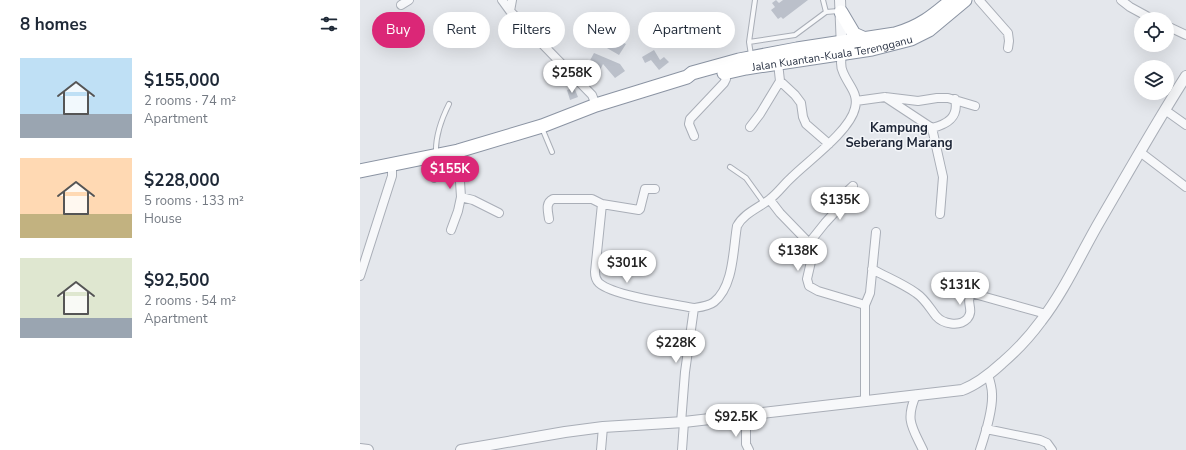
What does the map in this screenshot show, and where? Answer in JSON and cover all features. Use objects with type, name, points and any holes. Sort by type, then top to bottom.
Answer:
[{"type":"highway","name":"Jalan Kuantan-Kuala Terengganu","points":[[687,77],[693,79],[778,63],[842,48],[865,39],[909,30],[934,16],[952,0]]},
{"type":"highway","name":"Jalan Kuantan-Kuala Terengganu","points":[[360,172],[458,151],[542,126],[596,105],[687,77],[692,73],[751,58],[796,42],[842,48],[872,49],[911,39],[929,30],[965,0]]},
{"type":"highway","points":[[841,8],[854,34],[865,39]]},
{"type":"street","points":[[401,5],[409,0]]},
{"type":"street","points":[[502,0],[512,12]]},
{"type":"street","points":[[512,0],[512,12]]},
{"type":"street","points":[[979,0],[1008,33],[1008,48]]},
{"type":"street","points":[[1120,0],[1139,12]]},
{"type":"street","points":[[602,204],[594,272],[597,281],[604,286],[621,293],[694,308],[706,306],[714,302],[723,291],[729,276],[738,224],[744,217],[767,202],[792,177],[818,155],[853,115],[856,96],[843,72],[841,65],[841,8]]},
{"type":"street","points":[[1174,29],[1186,35]]},
{"type":"street","points":[[547,48],[592,94],[596,105]]},
{"type":"street","points":[[750,127],[760,114],[780,81],[778,63]]},
{"type":"street","points":[[694,136],[690,119],[724,83],[726,79],[725,73]]},
{"type":"street","points":[[461,450],[603,427],[683,422],[916,396],[962,390],[978,383],[1008,358],[1046,314],[1186,76]]},
{"type":"street","points":[[780,81],[801,103],[803,117],[806,124],[829,144]]},
{"type":"street","points":[[856,101],[885,97],[918,101],[942,98],[975,106]]},
{"type":"street","points":[[885,97],[932,128],[943,178],[940,214]]},
{"type":"street","points":[[932,128],[945,124],[952,119],[956,109],[955,100]]},
{"type":"street","points":[[1165,110],[1186,125]]},
{"type":"street","points":[[451,230],[458,211],[460,197],[458,151]]},
{"type":"street","points":[[1140,152],[1186,187]]},
{"type":"street","points":[[360,276],[392,176],[392,165]]},
{"type":"street","points":[[809,243],[836,211],[835,204],[837,201],[853,186]]},
{"type":"street","points":[[549,219],[548,204],[553,199],[592,199],[602,204],[639,210],[645,189],[654,189]]},
{"type":"street","points":[[460,197],[473,200],[499,213]]},
{"type":"street","points":[[767,202],[809,243],[813,253],[807,279],[809,286],[818,291],[865,305]]},
{"type":"street","points":[[865,401],[865,305],[870,293],[876,232]]},
{"type":"street","points":[[872,269],[917,294],[929,305],[939,318],[955,324],[963,323],[970,315],[969,297],[971,294],[1046,314]]},
{"type":"street","points":[[682,450],[683,390],[694,308]]},
{"type":"street","points":[[980,450],[986,429],[992,394],[988,375]]},
{"type":"street","points":[[910,409],[916,396]]},
{"type":"street","points":[[905,397],[910,409],[911,424],[923,450]]},
{"type":"street","points":[[746,415],[746,444],[749,450]]},
{"type":"street","points":[[601,450],[603,427]]},
{"type":"street","points":[[986,429],[1040,440],[1047,443],[1052,450]]},
{"type":"street","points":[[360,449],[368,450]]},
{"type":"lane","points":[[751,58],[749,42],[755,0]]},
{"type":"lane","points":[[823,0],[826,12]]},
{"type":"lane","points":[[749,42],[796,42],[826,12],[841,8]]},
{"type":"lane","points":[[434,180],[434,157],[439,128],[449,104]]},
{"type":"lane","points":[[542,126],[552,152]]},
{"type":"lane","points":[[730,167],[746,178],[767,202]]},
{"type":"building","points":[[776,0],[779,3],[783,0],[808,0],[783,19],[781,17],[778,19],[771,10],[775,7],[772,3]]},
{"type":"building","points":[[607,48],[623,48],[619,55]]},
{"type":"building","points":[[654,50],[660,60],[664,57],[669,62],[659,70],[651,60],[645,63],[642,57]]},
{"type":"building","points":[[594,53],[620,64],[625,71],[615,78],[603,64],[600,70],[588,64]]},
{"type":"building","points":[[574,87],[578,97],[570,100],[567,90]]},
{"type":"district","name":"Kampung Seberang Marang","points":[[899,136]]}]
